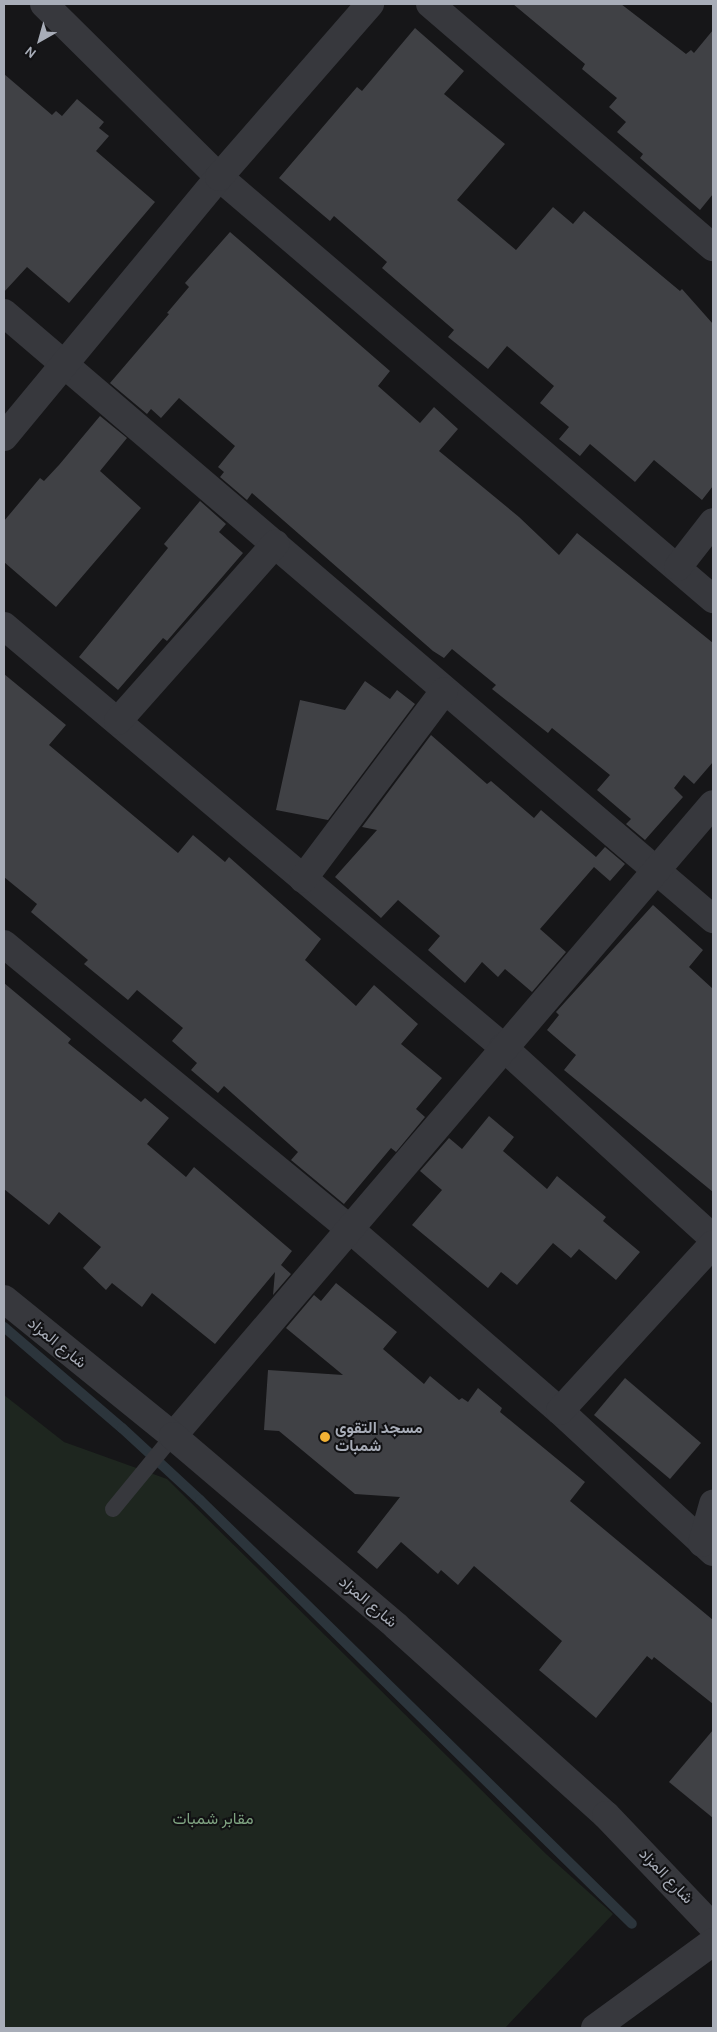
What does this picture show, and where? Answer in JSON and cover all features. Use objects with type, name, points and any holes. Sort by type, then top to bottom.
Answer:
[{"type":"street","points":[[44,4],[219,177],[678,567],[713,599]]},
{"type":"street","points":[[4,437],[66,366],[219,177],[370,4]]},
{"type":"street","points":[[430,4],[713,248]]},
{"type":"street","points":[[4,313],[713,919]]},
{"type":"street","points":[[678,567],[713,522]]},
{"type":"street","points":[[118,722],[275,544]]},
{"type":"street","points":[[4,626],[503,1047],[713,1238]]},
{"type":"street","points":[[303,879],[444,691]]},
{"type":"street","points":[[173,1436],[351,1230],[503,1047],[713,804]]},
{"type":"street","points":[[4,944],[351,1230],[560,1411],[708,1547]]},
{"type":"street","points":[[560,1411],[713,1244]]},
{"type":"street","name":"شارع المزاد","points":[[4,1299],[173,1436],[396,1626],[592,1802],[713,1927]]},
{"type":"street","points":[[708,1547],[713,1504]]},
{"type":"street","points":[[596,2028],[713,1942]]},
{"type":"lane","points":[[113,1509],[173,1436]]},
{"type":"green space","name":"مقابر شمبات","points":[[4,1395],[64,1442],[167,1479],[546,1854],[613,1914],[505,2028],[4,2028]]},
{"type":"building","points":[[513,4],[621,4],[686,54],[691,50],[694,53],[713,30],[713,194],[700,210],[640,158],[643,154],[617,132],[626,122],[609,107],[617,98],[582,69],[585,64]]},
{"type":"building","points":[[415,28],[464,71],[444,94],[505,144],[457,200],[516,250],[553,207],[573,224],[584,211],[680,291],[682,289],[713,324],[713,486],[702,500],[654,460],[635,482],[590,444],[580,456],[559,439],[569,427],[540,403],[554,386],[507,346],[488,369],[448,337],[454,330],[382,268],[387,262],[334,216],[330,221],[279,178],[357,87],[362,91]]},
{"type":"building","points":[[4,74],[52,115],[56,111],[62,116],[77,99],[104,122],[99,128],[109,136],[96,151],[155,202],[69,303],[27,267],[4,292]]},
{"type":"building","points":[[230,232],[390,371],[378,386],[420,423],[434,407],[458,429],[439,451],[519,517],[559,555],[577,533],[713,643],[713,762],[694,784],[684,775],[674,788],[683,797],[645,840],[626,824],[631,819],[597,790],[610,775],[552,728],[548,733],[492,689],[496,685],[452,649],[444,658],[433,651],[252,493],[247,500],[220,477],[224,472],[218,467],[235,446],[179,398],[161,418],[151,409],[147,414],[110,383],[169,314],[167,313],[189,287],[185,283]]},
{"type":"building","points":[[100,416],[127,438],[100,471],[141,508],[56,607],[4,562],[4,521],[40,478],[44,481],[59,465]]},
{"type":"building","points":[[200,501],[226,524],[219,532],[243,553],[167,641],[163,638],[118,690],[79,657],[168,548],[164,544]]},
{"type":"building","points":[[4,674],[66,725],[49,745],[178,853],[193,835],[225,862],[229,857],[321,939],[305,960],[356,1006],[374,985],[418,1024],[401,1044],[442,1078],[416,1109],[425,1117],[396,1152],[391,1148],[344,1204],[291,1160],[298,1152],[224,1086],[218,1093],[191,1070],[197,1063],[172,1041],[183,1028],[137,990],[128,1000],[84,964],[88,960],[31,912],[37,904],[4,877]]},
{"type":"building","points":[[365,681],[390,699],[397,690],[415,704],[328,820],[276,810],[300,700],[345,710]]},
{"type":"building","points":[[431,735],[487,784],[491,781],[534,818],[541,810],[596,857],[605,847],[625,864],[610,881],[594,867],[540,929],[566,952],[532,992],[505,969],[498,977],[482,962],[465,983],[428,950],[440,936],[398,900],[381,918],[335,877],[377,830],[362,827]]},
{"type":"building","points":[[653,905],[703,950],[689,967],[713,989],[713,1192],[564,1070],[576,1055],[547,1030],[559,1015],[556,1012]]},
{"type":"building","points":[[4,983],[71,1039],[68,1043],[141,1102],[145,1098],[169,1118],[147,1144],[186,1177],[194,1167],[292,1251],[281,1265],[291,1274],[273,1295],[275,1272],[215,1344],[152,1293],[142,1307],[112,1283],[106,1290],[83,1268],[101,1247],[59,1212],[49,1225],[4,1189]]},
{"type":"building","points":[[489,1116],[514,1137],[503,1151],[547,1189],[557,1176],[606,1217],[603,1221],[640,1252],[616,1280],[579,1249],[571,1258],[553,1243],[517,1285],[501,1272],[488,1288],[412,1225],[442,1190],[420,1171],[449,1138],[462,1149]]},
{"type":"building","points":[[336,1283],[397,1332],[383,1349],[424,1384],[430,1376],[459,1400],[462,1398],[468,1402],[478,1388],[502,1408],[500,1412],[585,1482],[570,1501],[713,1620],[713,1704],[654,1657],[652,1660],[647,1656],[596,1718],[539,1670],[562,1641],[474,1566],[458,1585],[441,1570],[438,1574],[401,1542],[377,1569],[357,1552],[400,1497],[355,1494],[279,1431],[264,1430],[268,1370],[343,1375],[286,1328],[314,1295],[321,1301]]},
{"type":"building","points":[[625,1378],[701,1443],[670,1479],[594,1415]]},
{"type":"building","points":[[713,1730],[713,1818],[669,1782]]},
{"type":"waterway","points":[[4,1327],[122,1428],[200,1500],[632,1924]]},
{"type":"place","name":"مسجد التقوى شمبات","points":[[325,1437]]}]
